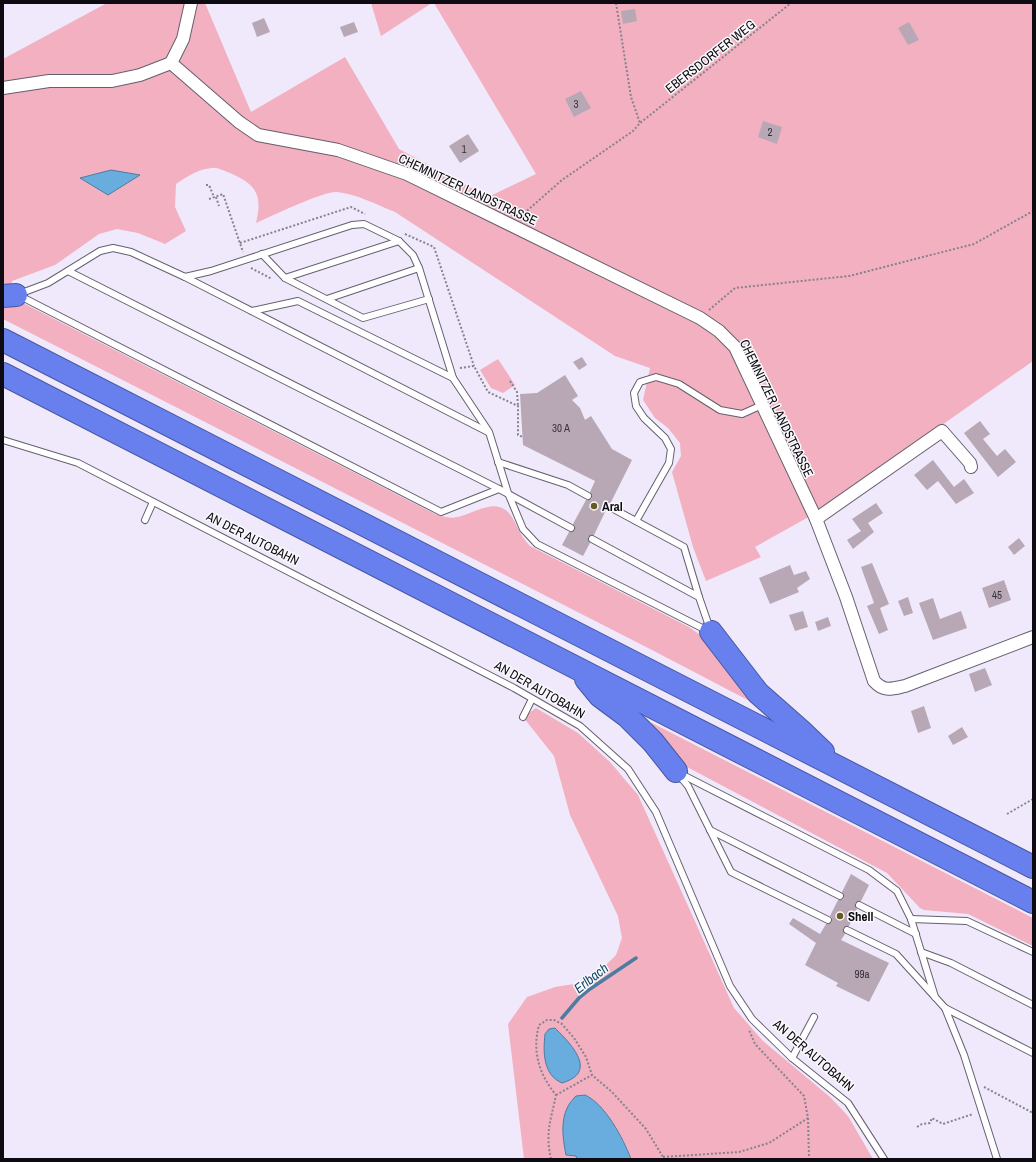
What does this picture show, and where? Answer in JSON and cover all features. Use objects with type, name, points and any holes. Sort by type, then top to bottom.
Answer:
[{"type":"highway","points":[[3,340],[1033,867]]},
{"type":"highway","points":[[3,374],[1033,902]]},
{"type":"highway","points":[[711,632],[758,693],[777,712],[800,730],[836,766]]},
{"type":"highway","points":[[576,667],[600,696],[628,716],[653,742],[676,771]]},
{"type":"street","points":[[3,88],[49,81],[112,81],[140,75],[171,63],[183,39],[191,3]]},
{"type":"street","name":"CHEMNITZER LANDSTRASSE","points":[[171,63],[233,118],[258,135],[338,150],[407,174],[512,224],[700,318],[719,332],[735,347],[816,519],[846,597],[874,681],[879,687],[884,690],[904,686],[1033,637]]},
{"type":"street","points":[[816,519],[942,431],[970,463],[971,467]]},
{"type":"lane","points":[[185,277],[352,225],[364,224],[399,240],[413,255],[419,268],[454,378],[489,432],[508,493],[523,529],[537,544],[711,632]]},
{"type":"lane","points":[[285,278],[399,240]]},
{"type":"lane","points":[[10,295],[48,283],[92,256],[114,248],[131,252],[185,277],[489,432]]},
{"type":"lane","points":[[262,254],[285,278],[363,318],[429,299]]},
{"type":"lane","points":[[327,299],[419,268]]},
{"type":"lane","points":[[68,272],[508,493],[571,528]]},
{"type":"lane","points":[[10,295],[441,512],[498,489]]},
{"type":"lane","points":[[252,311],[298,301],[454,378]]},
{"type":"lane","points":[[636,521],[669,463],[671,449],[665,438],[644,418],[636,406],[634,393],[640,382],[656,377],[679,384],[720,410],[742,414],[762,405]]},
{"type":"lane","name":"AN DER AUTOBAHN","points":[[3,440],[78,464],[532,699],[580,726],[628,769],[656,812],[730,986],[752,1019],[792,1058],[848,1102],[884,1159]]},
{"type":"lane","points":[[498,462],[568,485],[588,496]]},
{"type":"lane","points":[[145,520],[153,502]]},
{"type":"lane","points":[[608,506],[684,547],[711,632]]},
{"type":"lane","points":[[592,539],[699,597]]},
{"type":"lane","points":[[523,717],[532,699]]},
{"type":"lane","points":[[676,771],[688,786],[731,872],[828,920]]},
{"type":"lane","points":[[676,771],[870,870],[897,892],[912,919],[935,997]]},
{"type":"lane","points":[[710,830],[840,896]]},
{"type":"lane","points":[[859,905],[916,934]]},
{"type":"lane","points":[[912,919],[967,921],[1033,952]]},
{"type":"lane","points":[[847,930],[896,954],[945,1008],[1033,1053]]},
{"type":"lane","points":[[921,952],[951,963],[1033,1005]]},
{"type":"lane","points":[[945,1008],[972,1081],[997,1159]]},
{"type":"lane","points":[[792,1058],[814,1017]]},
{"type":"path","points":[[616,3],[631,97],[640,122]]},
{"type":"path","name":"EBERSDORFER WEG","points":[[512,224],[562,180],[633,132],[640,122],[791,3]]},
{"type":"path","points":[[206,185],[209,186],[219,206]]},
{"type":"path","points":[[700,318],[735,288],[849,276],[922,258],[974,244],[1033,210]]},
{"type":"path","points":[[510,381],[517,392],[518,406]]},
{"type":"path","points":[[1007,814],[1033,799]]},
{"type":"path","points":[[556,1095],[546,1083],[539,1068],[536,1049],[539,1025],[546,1020],[554,1020],[562,1024],[574,1038],[586,1057],[592,1075],[612,1092],[646,1129],[663,1158],[739,1152],[769,1143],[808,1118]]},
{"type":"path","points":[[748,1029],[755,1044],[804,1096],[808,1118],[809,1159]]},
{"type":"path","points":[[551,1159],[548,1139],[548,1123],[556,1095],[592,1075]]},
{"type":"path","points":[[972,1081],[1033,1113]]},
{"type":"path","points":[[917,1127],[922,1124],[930,1123],[932,1118],[943,1124],[982,1111]]},
{"type":"shaded area","points":[[107,3],[205,3],[251,112],[345,57],[399,149],[488,197],[536,174],[434,3],[1033,3],[1033,361],[821,510],[755,547],[761,557],[706,581],[693,547],[672,472],[681,456],[680,443],[668,428],[655,418],[643,400],[650,368],[615,356],[395,212],[367,200],[344,193],[330,193],[321,195],[256,223],[259,205],[258,198],[251,186],[239,177],[221,169],[214,168],[198,171],[176,184],[175,207],[186,231],[165,244],[138,233],[117,229],[99,234],[55,265],[12,281],[10,292],[3,292],[3,59]]},
{"type":"shaded area","points":[[371,3],[432,3],[381,36]]},
{"type":"shaded area","points":[[3,300],[14,300],[25,304],[435,514],[454,518],[487,507],[493,506],[504,509],[511,516],[522,536],[530,546],[689,627],[707,640],[769,711],[3,319]]},
{"type":"shaded area","points":[[498,359],[515,385],[503,393],[491,388],[480,370]]},
{"type":"shaded area","points":[[536,708],[578,733],[610,762],[638,795],[734,1008],[763,1041],[830,1097],[848,1116],[873,1159],[631,1159],[606,1114],[580,1095],[571,1100],[577,1159],[524,1159],[508,1024],[527,997],[555,987],[574,984],[594,977],[616,955],[622,938],[618,916],[570,815],[554,756],[523,717]]},
{"type":"shaded area","points":[[652,723],[1033,918],[1033,946],[968,914],[924,910],[920,908],[887,873],[689,768],[678,760],[649,724]]},
{"type":"water","points":[[111,170],[140,175],[108,195],[80,178]]},
{"type":"water","points":[[555,1028],[574,1050],[580,1065],[579,1072],[573,1078],[562,1083],[551,1074],[544,1055],[545,1034],[549,1029]]},
{"type":"water","points":[[585,1095],[600,1106],[612,1122],[631,1159],[577,1159],[576,1156],[566,1155],[563,1139],[564,1116],[571,1102],[576,1096]]},
{"type":"building","points":[[635,9],[637,21],[623,24],[621,11]]},
{"type":"building","points":[[264,18],[270,32],[257,37],[252,23]]},
{"type":"building","points":[[354,22],[358,32],[344,37],[340,27]]},
{"type":"building","points":[[909,22],[919,40],[908,45],[898,28]]},
{"type":"building","points":[[581,91],[591,108],[574,117],[565,99]]},
{"type":"building","points":[[763,121],[782,127],[777,144],[758,137]]},
{"type":"building","points":[[468,134],[479,151],[460,163],[449,146]]},
{"type":"building","points":[[582,357],[587,365],[579,370],[573,362]]},
{"type":"building","points":[[565,375],[578,396],[572,400],[580,408],[585,420],[591,416],[612,449],[632,460],[611,502],[604,504],[606,510],[594,535],[588,537],[590,543],[583,556],[562,545],[569,532],[575,530],[573,524],[586,500],[590,500],[592,498],[590,492],[595,481],[523,445],[520,394],[537,393]]},
{"type":"building","points":[[980,421],[990,434],[983,439],[997,456],[1005,449],[1016,462],[998,477],[964,433]]},
{"type":"building","points":[[933,460],[954,487],[964,479],[974,493],[956,504],[938,481],[927,490],[914,475]]},
{"type":"building","points":[[876,503],[883,513],[868,523],[874,532],[853,549],[847,540],[861,531],[852,519]]},
{"type":"building","points":[[1019,538],[1025,546],[1014,555],[1008,547]]},
{"type":"building","points":[[872,563],[889,604],[880,608],[888,630],[879,634],[867,606],[874,603],[861,567]]},
{"type":"building","points":[[790,565],[794,575],[806,571],[810,579],[797,588],[799,592],[770,604],[759,578]]},
{"type":"building","points":[[1004,580],[1011,600],[989,608],[982,588]]},
{"type":"building","points":[[908,597],[913,613],[904,616],[898,601]]},
{"type":"building","points":[[933,598],[940,619],[961,611],[967,628],[933,640],[919,603]]},
{"type":"building","points":[[803,611],[808,627],[795,631],[789,615]]},
{"type":"building","points":[[828,617],[831,626],[818,631],[815,622]]},
{"type":"building","points":[[985,668],[992,685],[975,692],[969,674]]},
{"type":"building","points":[[924,706],[931,728],[918,733],[911,711]]},
{"type":"building","points":[[962,727],[968,737],[953,745],[948,736]]},
{"type":"building","points":[[851,874],[869,885],[861,901],[855,903],[857,909],[849,926],[843,928],[845,934],[841,940],[889,963],[869,1002],[836,986],[838,983],[805,965],[816,943],[789,924],[793,918],[820,934],[826,924],[832,922],[832,918],[830,916],[838,900],[842,900],[844,898],[842,892]]},
{"type":"waterway","name":"Erlbach","points":[[562,1018],[579,998],[590,989],[636,958]]},
{"type":"place","name":"Aral","points":[[594,506]]},
{"type":"place","name":"Shell","points":[[840,916]]}]
